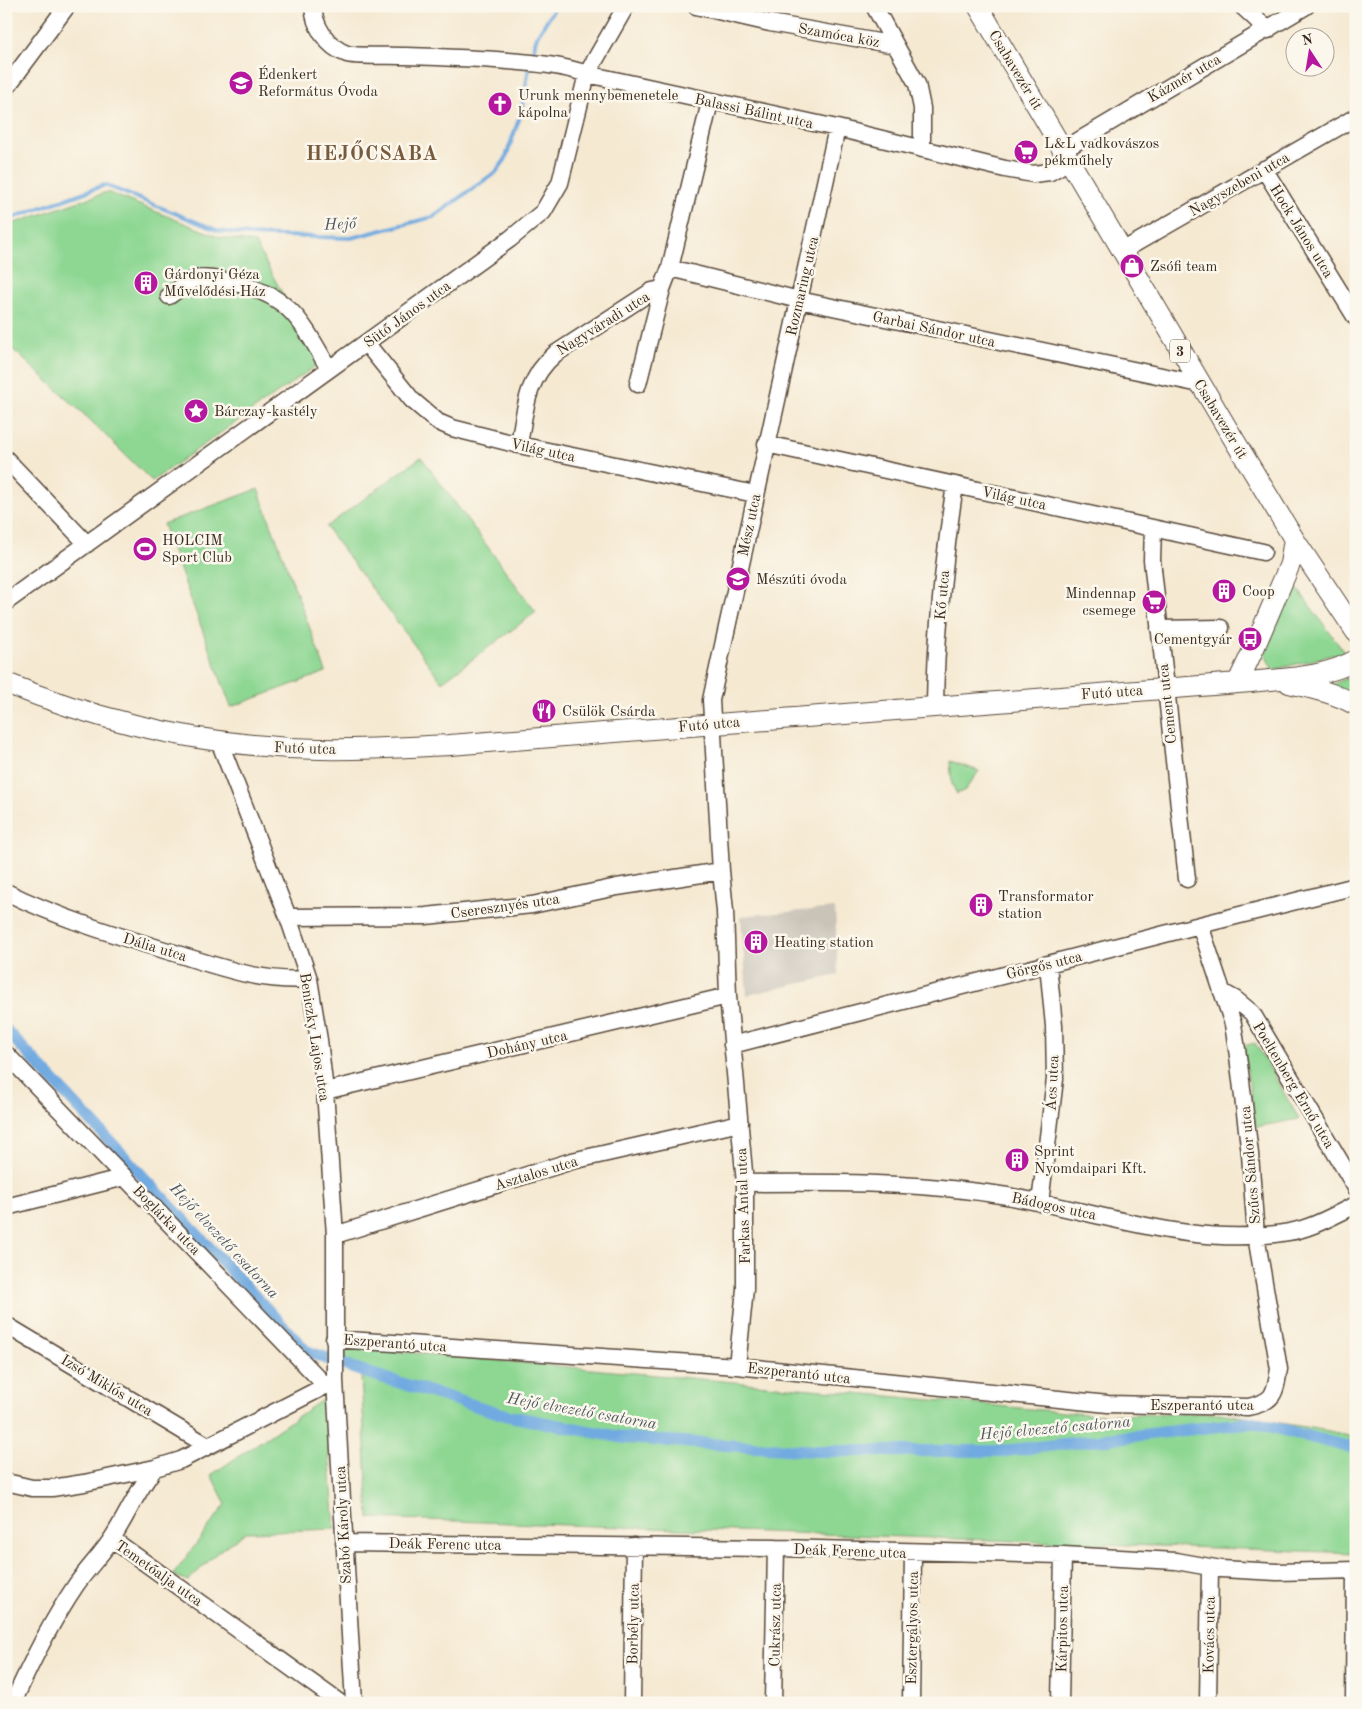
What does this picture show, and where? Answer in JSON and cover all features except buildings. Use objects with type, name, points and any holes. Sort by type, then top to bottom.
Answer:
[{"type":"main road","name":"Csabavezér út","points":[[978,6],[1200,384],[1294,539],[1356,632]]},
{"type":"main road","points":[[1238,682],[1256,646],[1290,564],[1294,539]]},
{"type":"main road","name":"Futó utca","points":[[6,683],[103,717],[219,741],[270,747],[370,749],[450,745],[1274,679],[1320,674],[1356,660]]},
{"type":"main road","points":[[1274,679],[1322,691],[1356,705]]},
{"type":"street","points":[[6,88],[67,6]]},
{"type":"street","name":"Balassi Bálint utca","points":[[313,6],[315,20],[327,40],[347,54],[520,62],[572,69],[710,102],[837,128],[1034,174],[1050,172],[1066,155]]},
{"type":"street","name":"Sütő János utca","points":[[6,602],[510,239],[543,212],[560,183],[587,74],[626,6]]},
{"type":"street","name":"Szamóca köz","points":[[696,6],[770,23],[895,45]]},
{"type":"street","name":"Szamóca köz","points":[[874,6],[917,84],[922,108],[922,149]]},
{"type":"street","points":[[1242,6],[1268,30]]},
{"type":"street","name":"Kázmér utca","points":[[1066,155],[1306,6]]},
{"type":"street","name":"Nagyváradi utca","points":[[638,384],[662,289],[670,268],[710,102]]},
{"type":"street","name":"Nagyszebeni utca","points":[[1122,252],[1356,117]]},
{"type":"street","name":"Rozmaring utca","points":[[766,444],[837,128]]},
{"type":"street","name":"Hock János utca","points":[[1264,169],[1356,318]]},
{"type":"street","name":"Garbai Sándor utca","points":[[670,268],[799,300],[1200,384]]},
{"type":"street","points":[[169,296],[196,278],[222,280],[251,286],[273,296],[290,308],[308,331],[329,369]]},
{"type":"street","name":"Nagyváradi utca","points":[[519,445],[527,397],[535,378],[544,364],[555,354],[652,291],[662,289]]},
{"type":"street","name":"Világ utca","points":[[366,343],[412,400],[438,422],[452,428],[519,445],[755,494]]},
{"type":"street","name":"Világ utca","points":[[766,444],[1263,552]]},
{"type":"street","name":"Mész utca","points":[[720,870],[711,700],[766,444]]},
{"type":"street","points":[[6,459],[87,544]]},
{"type":"street","name":"Kő utca","points":[[935,705],[936,653],[946,543],[955,485]]},
{"type":"street","name":"Cement utca","points":[[1153,528],[1152,560],[1187,879]]},
{"type":"street","points":[[1159,629],[1221,628]]},
{"type":"street","name":"Beniczky Lajos utca","points":[[219,741],[288,916],[309,979],[325,1092],[335,1235],[334,1343]]},
{"type":"street","name":"Cseresznyés utca","points":[[288,916],[426,916],[532,905],[617,887],[720,870]]},
{"type":"street","name":"Farkas Antal utca","points":[[720,870],[725,912],[728,996],[745,1183],[745,1289],[737,1366]]},
{"type":"street","name":"Görgős utca","points":[[732,1045],[1200,924],[1356,886]]},
{"type":"street","name":"Dália utca","points":[[6,892],[105,932],[250,976],[289,981],[309,979]]},
{"type":"street","name":"Szűcs Sándor utca","points":[[1200,924],[1233,1024],[1238,1056],[1250,1154],[1256,1236],[1278,1370],[1275,1389],[1271,1398],[1262,1404]]},
{"type":"street","name":"Ács utca","points":[[1040,1203],[1054,1079],[1054,1026],[1048,964]]},
{"type":"street","name":"Poeltenberg Ernő utca","points":[[1222,992],[1235,999],[1252,1014],[1356,1188]]},
{"type":"street","name":"Dohány utca","points":[[325,1092],[728,996]]},
{"type":"street","name":"Boglárka utca","points":[[6,1054],[125,1177],[332,1379]]},
{"type":"street","name":"Asztalos utca","points":[[335,1235],[572,1161],[740,1123]]},
{"type":"street","points":[[6,1207],[125,1177]]},
{"type":"street","name":"Bádogos utca","points":[[745,1183],[799,1182],[931,1186],[996,1194],[1194,1234],[1231,1237],[1290,1232],[1320,1222],[1356,1205]]},
{"type":"street","name":"Izsó Miklós utca","points":[[6,1325],[208,1446]]},
{"type":"street","name":"Szabó Károly utca","points":[[334,1343],[332,1379],[354,1703]]},
{"type":"street","name":"Eszperantó utca","points":[[334,1343],[737,1366],[1108,1404],[1248,1407],[1262,1404]]},
{"type":"street","points":[[6,1482],[32,1488],[52,1488],[154,1468],[182,1460],[332,1379]]},
{"type":"street","points":[[112,1539],[140,1486],[154,1468]]},
{"type":"street","name":"Temetőalja utca","points":[[13,1703],[34,1657],[53,1622],[76,1585],[112,1539],[332,1700]]},
{"type":"street","name":"Deák Ferenc utca","points":[[344,1542],[776,1548],[913,1553],[1063,1555],[1176,1561],[1210,1567],[1277,1572],[1356,1570]]},
{"type":"street","name":"Borbély utca","points":[[632,1703],[634,1546]]},
{"type":"street","name":"Cukrász utca","points":[[773,1703],[776,1548]]},
{"type":"street","name":"Esztergályos utca","points":[[911,1703],[913,1553]]},
{"type":"street","name":"Kárpitos utca","points":[[1060,1703],[1063,1555]]},
{"type":"street","name":"Kovács utca","points":[[1208,1703],[1210,1567]]},
{"type":"street","points":[[1354,1703],[1356,1570]]},
{"type":"shaded area","points":[[835,908],[838,975],[747,995],[741,916]]},
{"type":"green space","points":[[107,192],[219,237],[255,243],[320,363],[152,481],[88,418],[6,343],[6,226]]},
{"type":"green space","points":[[421,457],[536,612],[442,682],[326,527]]},
{"type":"green space","points":[[258,489],[326,672],[231,707],[163,524]]},
{"type":"green space","points":[[1294,584],[1344,652],[1273,670],[1265,655]]},
{"type":"green space","points":[[1356,674],[1356,702],[1327,687]]},
{"type":"green space","points":[[950,761],[979,771],[965,790],[957,794],[952,784]]},
{"type":"green space","points":[[1255,1043],[1299,1119],[1256,1127],[1243,1046]]},
{"type":"green space","points":[[348,1347],[1097,1415],[1219,1413],[1329,1431],[1356,1438],[1356,1553],[369,1518],[361,1376],[344,1359]]},
{"type":"green space","points":[[325,1398],[335,1529],[246,1532],[219,1551],[188,1581],[173,1575],[226,1504],[211,1475]]},
{"type":"waterway","name":"Hejő","points":[[531,59],[537,36],[556,6]]},
{"type":"waterway","name":"Hejő","points":[[6,220],[105,185],[219,231],[249,235],[351,238],[433,217],[496,172],[505,160],[521,113],[529,68]]},
{"type":"waterway","name":"Hejő elvezető csatorna","points":[[6,1030],[306,1351],[368,1373],[509,1416],[625,1438],[814,1451],[1004,1451],[1253,1422],[1356,1449]]},
{"type":"place","name":"Édenkert Református Óvoda","points":[[241,83]]},
{"type":"place","name":"Urunk mennybemenetele kápolna","points":[[500,104]]},
{"type":"place","name":"L&L vadkovászos pékműhely","points":[[1026,152]]},
{"type":"place","name":"Zsófi team","points":[[1132,266]]},
{"type":"place","name":"Gárdonyi Géza Művelődési Ház","points":[[146,283]]},
{"type":"place","name":"Bárczay-kastély","points":[[196,411]]},
{"type":"place","name":"HOLCIM Sport Club","points":[[145,549]]},
{"type":"place","name":"Mészúti óvoda","points":[[738,579]]},
{"type":"place","name":"Coop","points":[[1224,591]]},
{"type":"place","name":"Mindennap csemege","points":[[1154,602]]},
{"type":"place","name":"Cementgyár","points":[[1250,639]]},
{"type":"place","name":"Csülök Csárda","points":[[544,711]]},
{"type":"place","name":"Transformator station","points":[[981,905]]},
{"type":"place","name":"Heating station","points":[[756,942]]},
{"type":"place","name":"Sprint Nyomdaipari Kft.","points":[[1017,1160]]},
{"type":"district","name":"HEJŐCSABA","points":[[372,153]]}]
